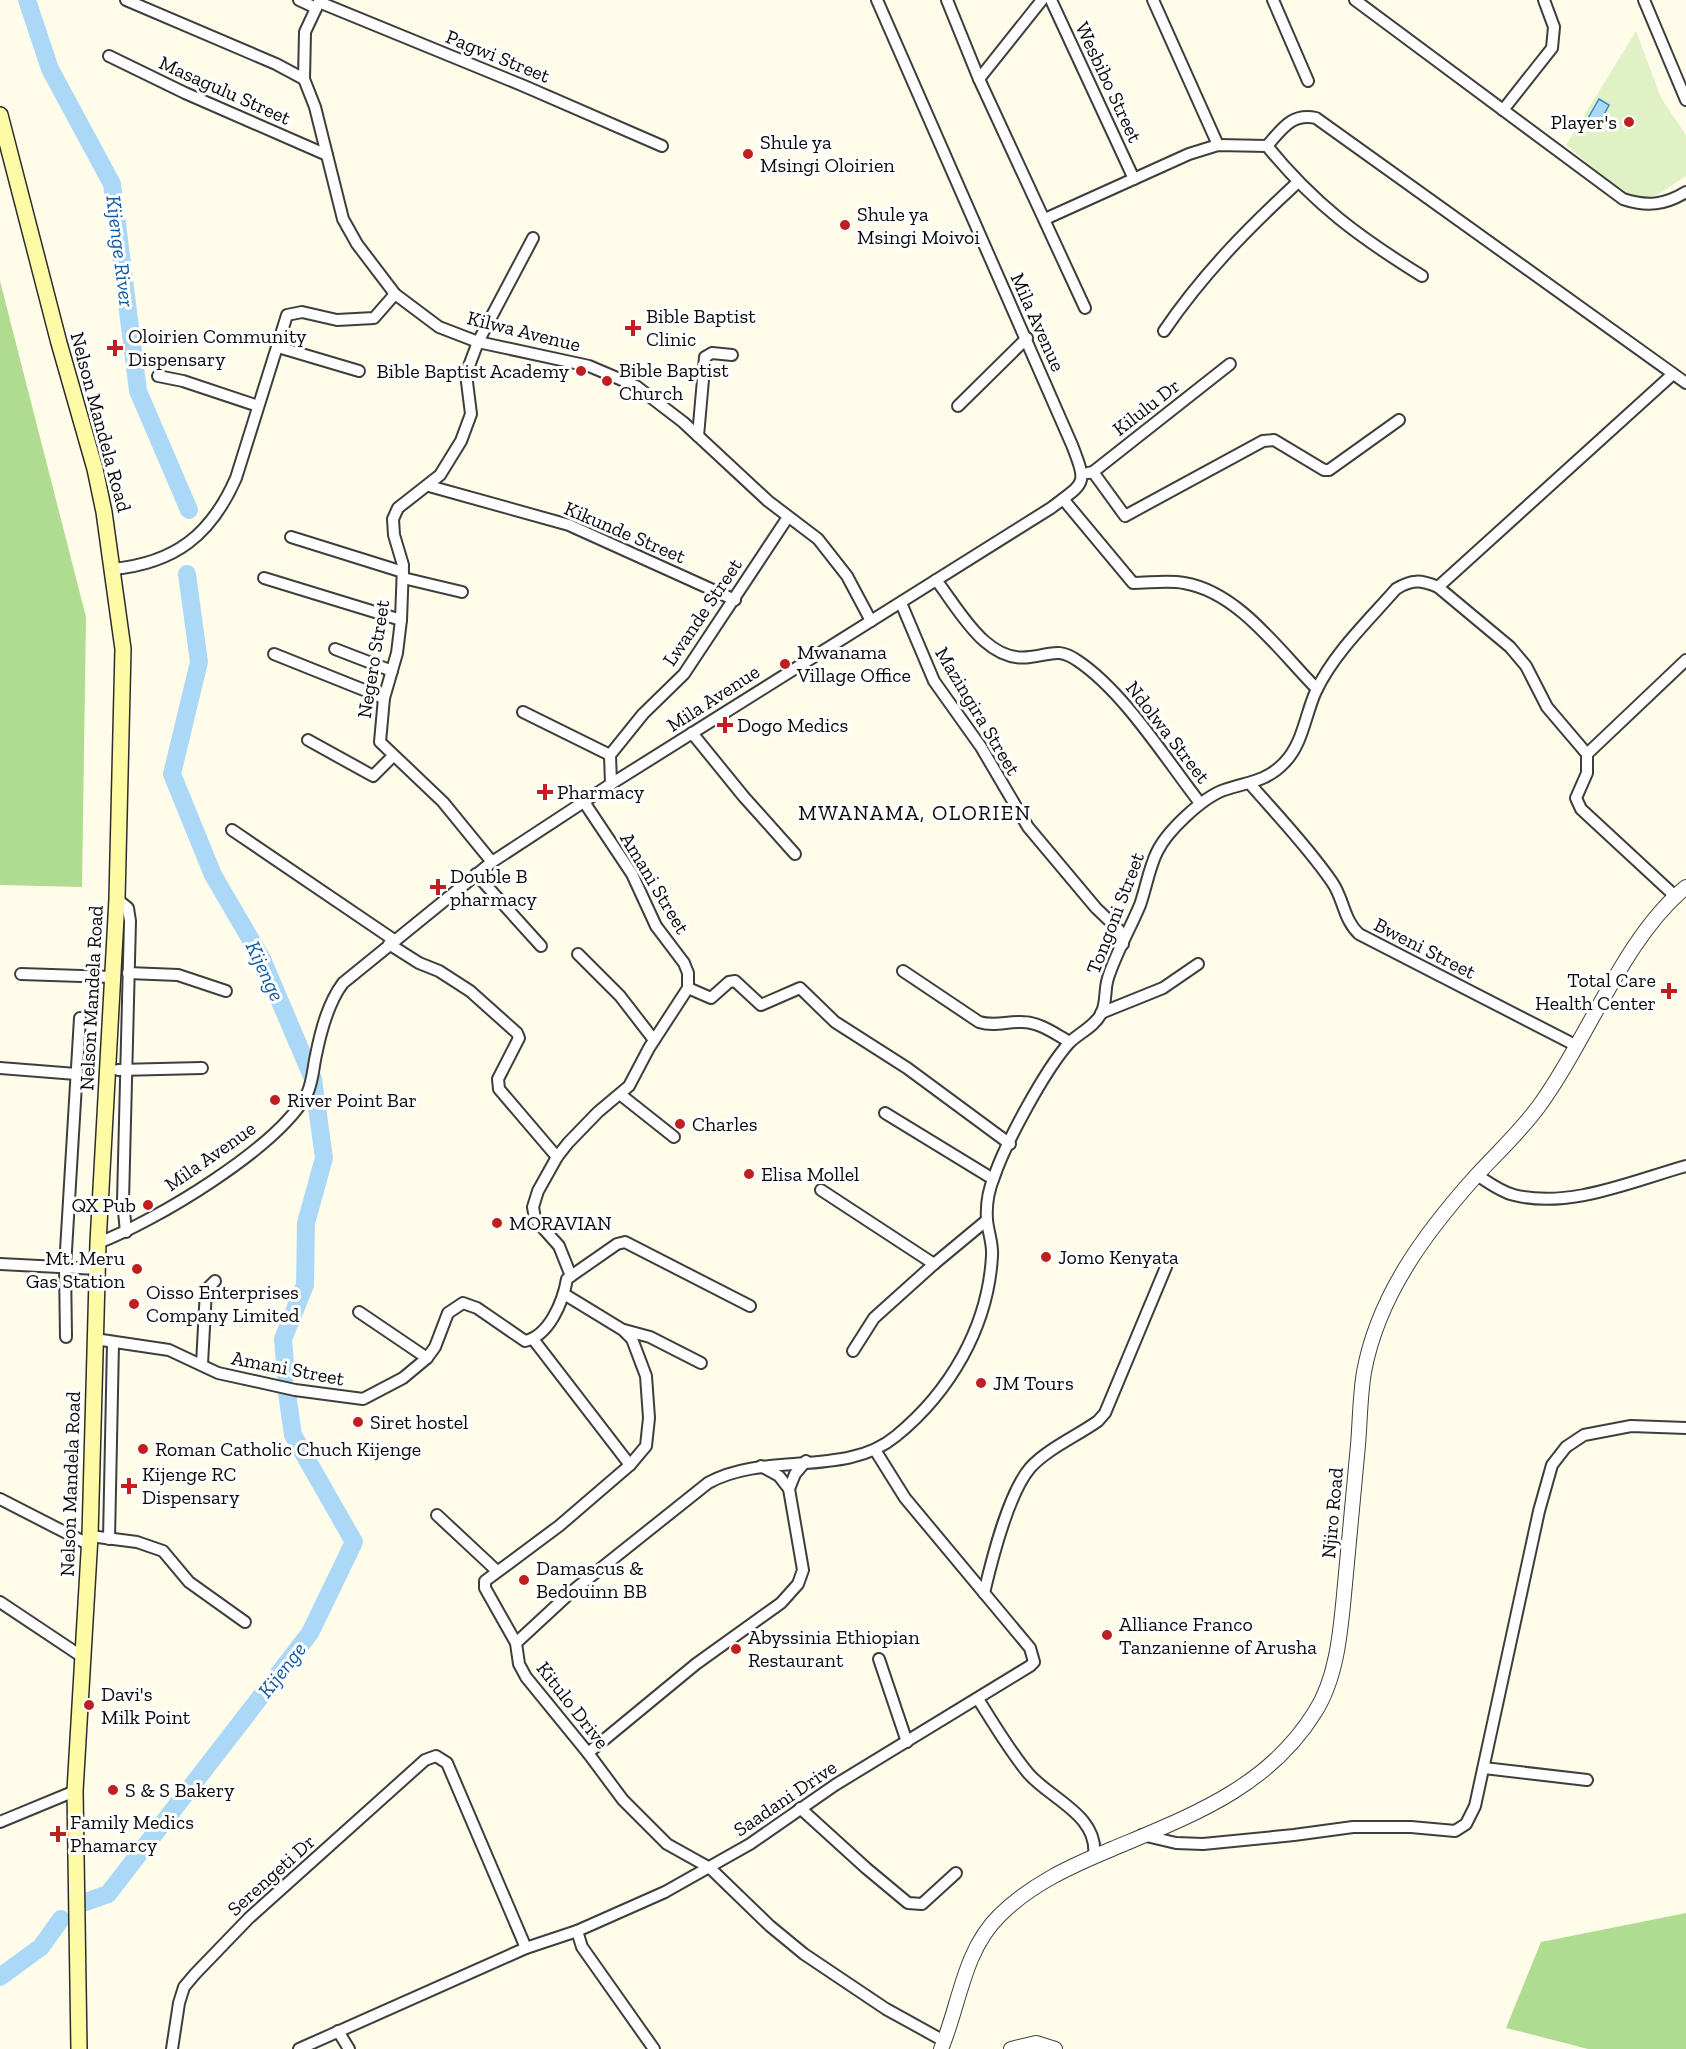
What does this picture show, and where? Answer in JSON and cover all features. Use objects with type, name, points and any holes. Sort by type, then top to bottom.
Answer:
[{"type":"main road","name":"Nelson Mandela Road","points":[[0,115],[59,343],[95,469],[113,569],[123,649],[117,899],[98,1243],[90,1540],[81,1656],[75,1791],[79,2049]]},
{"type":"street","points":[[126,0],[276,64],[304,79]]},
{"type":"street","name":"Pagwi Street","points":[[299,0],[318,4],[533,89],[662,146]]},
{"type":"street","name":"Mila Avenue","points":[[98,1243],[126,1232],[248,1156],[291,1117],[306,1095],[313,1079],[315,1055],[329,1005],[343,983],[476,874],[610,784],[901,603],[1063,499],[1081,485],[1088,473],[877,0]]},
{"type":"street","points":[[947,0],[979,79],[1084,308]]},
{"type":"street","points":[[979,79],[1042,0]]},
{"type":"street","name":"Wesbibo Street","points":[[1051,0],[1134,178]]},
{"type":"street","points":[[1153,0],[1218,145]]},
{"type":"street","points":[[1273,0],[1308,81]]},
{"type":"street","points":[[1355,0],[1623,199],[1637,204],[1655,205],[1673,201],[1686,192]]},
{"type":"street","points":[[1503,110],[1552,48],[1554,27],[1544,0]]},
{"type":"street","points":[[1644,0],[1686,100]]},
{"type":"street","name":"Kilwa Avenue","points":[[318,4],[305,32],[304,79],[315,107],[343,219],[357,244],[395,294],[439,327],[478,342],[555,357],[608,373],[636,386],[698,436],[788,517],[808,530],[847,576],[871,621]]},
{"type":"street","name":"Masagulu Street","points":[[109,56],[184,93],[327,155]]},
{"type":"street","points":[[1267,146],[1288,122],[1305,116],[1316,118],[1686,384]]},
{"type":"street","points":[[1045,219],[1134,178],[1218,145],[1267,146],[1297,183],[1355,232],[1422,276]]},
{"type":"street","points":[[1164,331],[1216,262],[1297,183]]},
{"type":"street","name":"Negero Street","points":[[492,862],[443,802],[380,741],[384,698],[392,671],[401,620],[403,575],[393,519],[398,508],[429,486],[449,462],[469,425],[471,414],[465,378],[478,342],[533,238]]},
{"type":"street","points":[[113,569],[139,567],[159,560],[194,539],[210,524],[226,500],[236,478],[284,322],[293,312],[337,320],[374,318],[395,294]]},
{"type":"street","points":[[958,406],[1027,338]]},
{"type":"street","points":[[278,347],[359,371]]},
{"type":"street","points":[[698,436],[705,357],[712,353],[732,355]]},
{"type":"street","name":"Kilulu Dr","points":[[1088,473],[1230,364]]},
{"type":"street","points":[[1673,374],[1438,587],[1510,647],[1526,666],[1546,707],[1587,754],[1587,773],[1576,798],[1581,809],[1681,892]]},
{"type":"street","points":[[158,376],[183,381],[258,406]]},
{"type":"street","points":[[1088,473],[1125,516],[1263,441],[1274,440],[1324,470],[1329,470],[1399,420]]},
{"type":"street","name":"Kikunde Street","points":[[429,486],[569,525],[735,600]]},
{"type":"street","points":[[1063,499],[1133,583],[1185,583],[1221,596],[1249,619],[1317,689]]},
{"type":"street","name":"Lwande Street","points":[[610,755],[643,714],[684,674],[788,517]]},
{"type":"street","points":[[291,537],[403,575],[462,592]]},
{"type":"street","points":[[264,578],[401,620]]},
{"type":"street","name":"Ndolwa Street","points":[[936,580],[984,642],[1000,652],[1028,658],[1056,651],[1077,660],[1108,686],[1125,704],[1200,803]]},
{"type":"street","name":"Tongoni Street","points":[[1101,1013],[1109,974],[1149,880],[1156,853],[1200,803],[1223,790],[1251,785],[1267,778],[1295,751],[1317,689],[1340,654],[1396,589],[1414,580],[1438,587]]},
{"type":"street","name":"Mazingira Street","points":[[901,603],[933,681],[981,747],[1028,827],[1096,908],[1119,930],[1123,944]]},
{"type":"street","points":[[335,649],[392,671]]},
{"type":"street","points":[[274,654],[384,698]]},
{"type":"street","points":[[1587,754],[1686,660]]},
{"type":"street","points":[[523,712],[610,755],[610,784]]},
{"type":"street","points":[[692,733],[744,797],[795,854]]},
{"type":"street","points":[[308,741],[373,776],[393,756]]},
{"type":"street","name":"Bweni Street","points":[[1251,785],[1327,875],[1338,892],[1348,924],[1359,934],[1577,1047]]},
{"type":"street","name":"Amani Street","points":[[584,802],[632,874],[656,926],[684,963],[688,973],[688,988]]},
{"type":"street","points":[[232,830],[392,942],[418,963],[439,970],[470,991],[517,1033],[519,1038],[498,1079],[499,1089],[557,1157]]},
{"type":"street","points":[[476,874],[541,946]]},
{"type":"street","name":"Njiro Road","points":[[943,2045],[967,1969],[979,1943],[998,1917],[1036,1885],[1094,1856],[1210,1805],[1264,1773],[1314,1714],[1326,1692],[1341,1622],[1365,1370],[1384,1308],[1401,1272],[1428,1231],[1477,1175],[1516,1136],[1541,1105],[1622,968],[1651,925],[1681,892]]},
{"type":"street","points":[[117,899],[128,908],[123,1201],[126,1232]]},
{"type":"street","points":[[578,954],[620,996],[654,1040]]},
{"type":"street","points":[[516,1643],[570,1593],[708,1483],[732,1471],[847,1458],[875,1450],[896,1437],[956,1370],[969,1346],[980,1319],[992,1256],[987,1220],[993,1179],[1044,1080],[1070,1042],[1094,1023],[1101,1013],[1162,988],[1198,964]]},
{"type":"street","points":[[903,971],[979,1022],[992,1025],[1022,1022],[1038,1024],[1070,1042]]},
{"type":"street","points":[[128,973],[178,975],[226,991]]},
{"type":"street","points":[[21,974],[111,977]]},
{"type":"street","points":[[571,1276],[559,1246],[535,1219],[533,1207],[538,1191],[557,1157],[598,1112],[621,1095],[638,1073],[654,1040],[688,988],[711,998],[729,982],[735,981],[761,1005],[800,988],[835,1022],[868,1040],[1010,1144]]},
{"type":"street","points":[[66,1336],[66,1267],[80,1018]]},
{"type":"street","points":[[0,1068],[76,1074]]},
{"type":"street","points":[[108,1071],[202,1068]]},
{"type":"street","points":[[621,1095],[674,1137]]},
{"type":"street","points":[[885,1113],[993,1179]]},
{"type":"street","points":[[1477,1175],[1511,1195],[1550,1200],[1593,1192],[1686,1166]]},
{"type":"street","points":[[821,1191],[934,1264]]},
{"type":"street","points":[[853,1351],[880,1312],[987,1220]]},
{"type":"street","points":[[630,1465],[533,1340],[555,1314],[564,1294],[567,1280],[612,1247],[625,1242],[750,1306]]},
{"type":"street","points":[[0,1263],[98,1269]]},
{"type":"street","points":[[984,1593],[994,1551],[1022,1481],[1029,1469],[1098,1421],[1105,1413],[1166,1267]]},
{"type":"street","points":[[202,1364],[206,1290],[215,1281]]},
{"type":"street","points":[[437,1515],[497,1571],[559,1526],[630,1465],[646,1446],[649,1418],[646,1376],[632,1339],[623,1330],[564,1294]]},
{"type":"street","name":"Amani Street","points":[[95,1339],[169,1350],[218,1372],[295,1390],[363,1399],[404,1378],[427,1358],[435,1347],[448,1313],[463,1303],[477,1308],[525,1341],[533,1340]]},
{"type":"street","points":[[359,1312],[427,1358]]},
{"type":"street","points":[[623,1330],[650,1337],[701,1363]]},
{"type":"street","points":[[109,1539],[113,1343]]},
{"type":"street","points":[[1142,1835],[1176,1843],[1203,1844],[1353,1827],[1411,1827],[1455,1832],[1466,1824],[1475,1806],[1539,1511],[1552,1465],[1566,1447],[1584,1435],[1631,1426],[1686,1428]]},
{"type":"street","name":"Saadani Drive","points":[[299,2049],[526,1948],[577,1931],[665,1892],[710,1868],[800,1808],[1034,1662],[1030,1648],[904,1498],[875,1450]]},
{"type":"street","points":[[789,1489],[795,1474],[806,1461]]},
{"type":"street","points":[[588,1753],[696,1664],[781,1603],[798,1584],[803,1570],[789,1489],[778,1476],[761,1466]]},
{"type":"street","points":[[0,1499],[90,1540],[109,1539],[137,1542],[163,1551],[189,1582],[245,1623]]},
{"type":"street","name":"Kitulo Drive","points":[[497,1571],[485,1581],[485,1588],[516,1643],[519,1664],[526,1677],[623,1800],[647,1826],[682,1854],[710,1868],[770,1926],[804,1954],[943,2045]]},
{"type":"street","points":[[0,1602],[81,1656]]},
{"type":"street","points":[[879,1659],[907,1742]]},
{"type":"street","points":[[978,1699],[1030,1776],[1071,1809],[1087,1826],[1094,1840],[1094,1856]]},
{"type":"street","name":"Serengeti Dr","points":[[172,2049],[179,2003],[184,1987],[195,1974],[249,1918],[298,1873],[425,1760],[436,1756],[447,1763],[526,1948]]},
{"type":"street","points":[[1484,1768],[1587,1780]]},
{"type":"street","points":[[2,1817],[75,1791]]},
{"type":"street","points":[[800,1808],[908,1903],[922,1904],[956,1873]]},
{"type":"street","points":[[577,1931],[582,1947],[654,2049]]},
{"type":"street","points":[[338,2031],[349,2049]]},
{"type":"street","points":[[1011,2049],[1036,2043],[1055,2049]]},
{"type":"green space","name":"Player's","points":[[1636,31],[1661,98],[1686,135],[1686,176],[1649,200],[1630,199],[1566,145]]},
{"type":"green space","points":[[0,281],[86,617],[82,887],[0,885]]},
{"type":"green space","points":[[1686,1913],[1686,2049],[1588,2049],[1506,2028],[1541,1942]]},
{"type":"water","points":[[1599,99],[1609,105],[1598,126],[1587,120]]},
{"type":"waterway","name":"Kijenge River","points":[[27,0],[50,69],[112,184],[138,391],[189,510]]},
{"type":"waterway","name":"Kijenge","points":[[187,574],[199,662],[172,774],[213,875],[262,959],[313,1079],[324,1158],[306,1223],[305,1285],[283,1339],[286,1376]]},
{"type":"waterway","name":"Kijenge","points":[[80,1904],[108,1894],[310,1633],[354,1542],[293,1435],[287,1393]]},
{"type":"waterway","name":"Kijenge River","points":[[0,1977],[41,1947],[61,1919]]},
{"type":"place","name":"Player's","points":[[1629,122]]},
{"type":"place","name":"Shule ya Msingi Oloirien","points":[[748,154]]},
{"type":"place","name":"Shule ya Msingi Moivoi","points":[[845,225]]},
{"type":"place","name":"Bible Baptist Clinic","points":[[633,328]]},
{"type":"place","name":"Oloirien Community Dispensary","points":[[115,348]]},
{"type":"place","name":"Bible Baptist Academy","points":[[581,371]]},
{"type":"place","name":"Bible Baptist Church","points":[[607,381]]},
{"type":"place","name":"Mwanama Village Office","points":[[785,664]]},
{"type":"place","name":"Dogo Medics","points":[[725,725]]},
{"type":"place","name":"Pharmacy","points":[[545,792]]},
{"type":"place","name":"Double B pharmacy","points":[[438,887]]},
{"type":"place","name":"Total Care Health Center","points":[[1669,991]]},
{"type":"place","name":"River Point Bar","points":[[275,1100]]},
{"type":"place","name":"Charles","points":[[680,1124]]},
{"type":"place","name":"Elisa Mollel","points":[[749,1174]]},
{"type":"place","name":"QX Pub","points":[[148,1205]]},
{"type":"place","name":"MORAVIAN","points":[[497,1223]]},
{"type":"place","name":"Jomo Kenyata","points":[[1046,1257]]},
{"type":"place","name":"Mt. Meru Gas Station","points":[[137,1269]]},
{"type":"place","name":"Oisso Enterprises Company Limited","points":[[134,1304]]},
{"type":"place","name":"JM Tours","points":[[981,1383]]},
{"type":"place","name":"Siret hostel","points":[[358,1422]]},
{"type":"place","name":"Roman Catholic Chuch Kijenge","points":[[143,1449]]},
{"type":"place","name":"Kijenge RC Dispensary","points":[[129,1486]]},
{"type":"place","name":"Damascus & Bedouinn BB","points":[[524,1580]]},
{"type":"place","name":"Alliance Franco Tanzanienne of Arusha","points":[[1107,1635]]},
{"type":"place","name":"Abyssinia Ethiopian Restaurant","points":[[736,1649]]},
{"type":"place","name":"Davi's Milk Point","points":[[89,1705]]},
{"type":"place","name":"S & S Bakery","points":[[113,1790]]},
{"type":"place","name":"Family Medics Phamarcy","points":[[58,1834]]},
{"type":"district","name":"MWANAMA, OLORIEN","points":[[915,813]]}]
